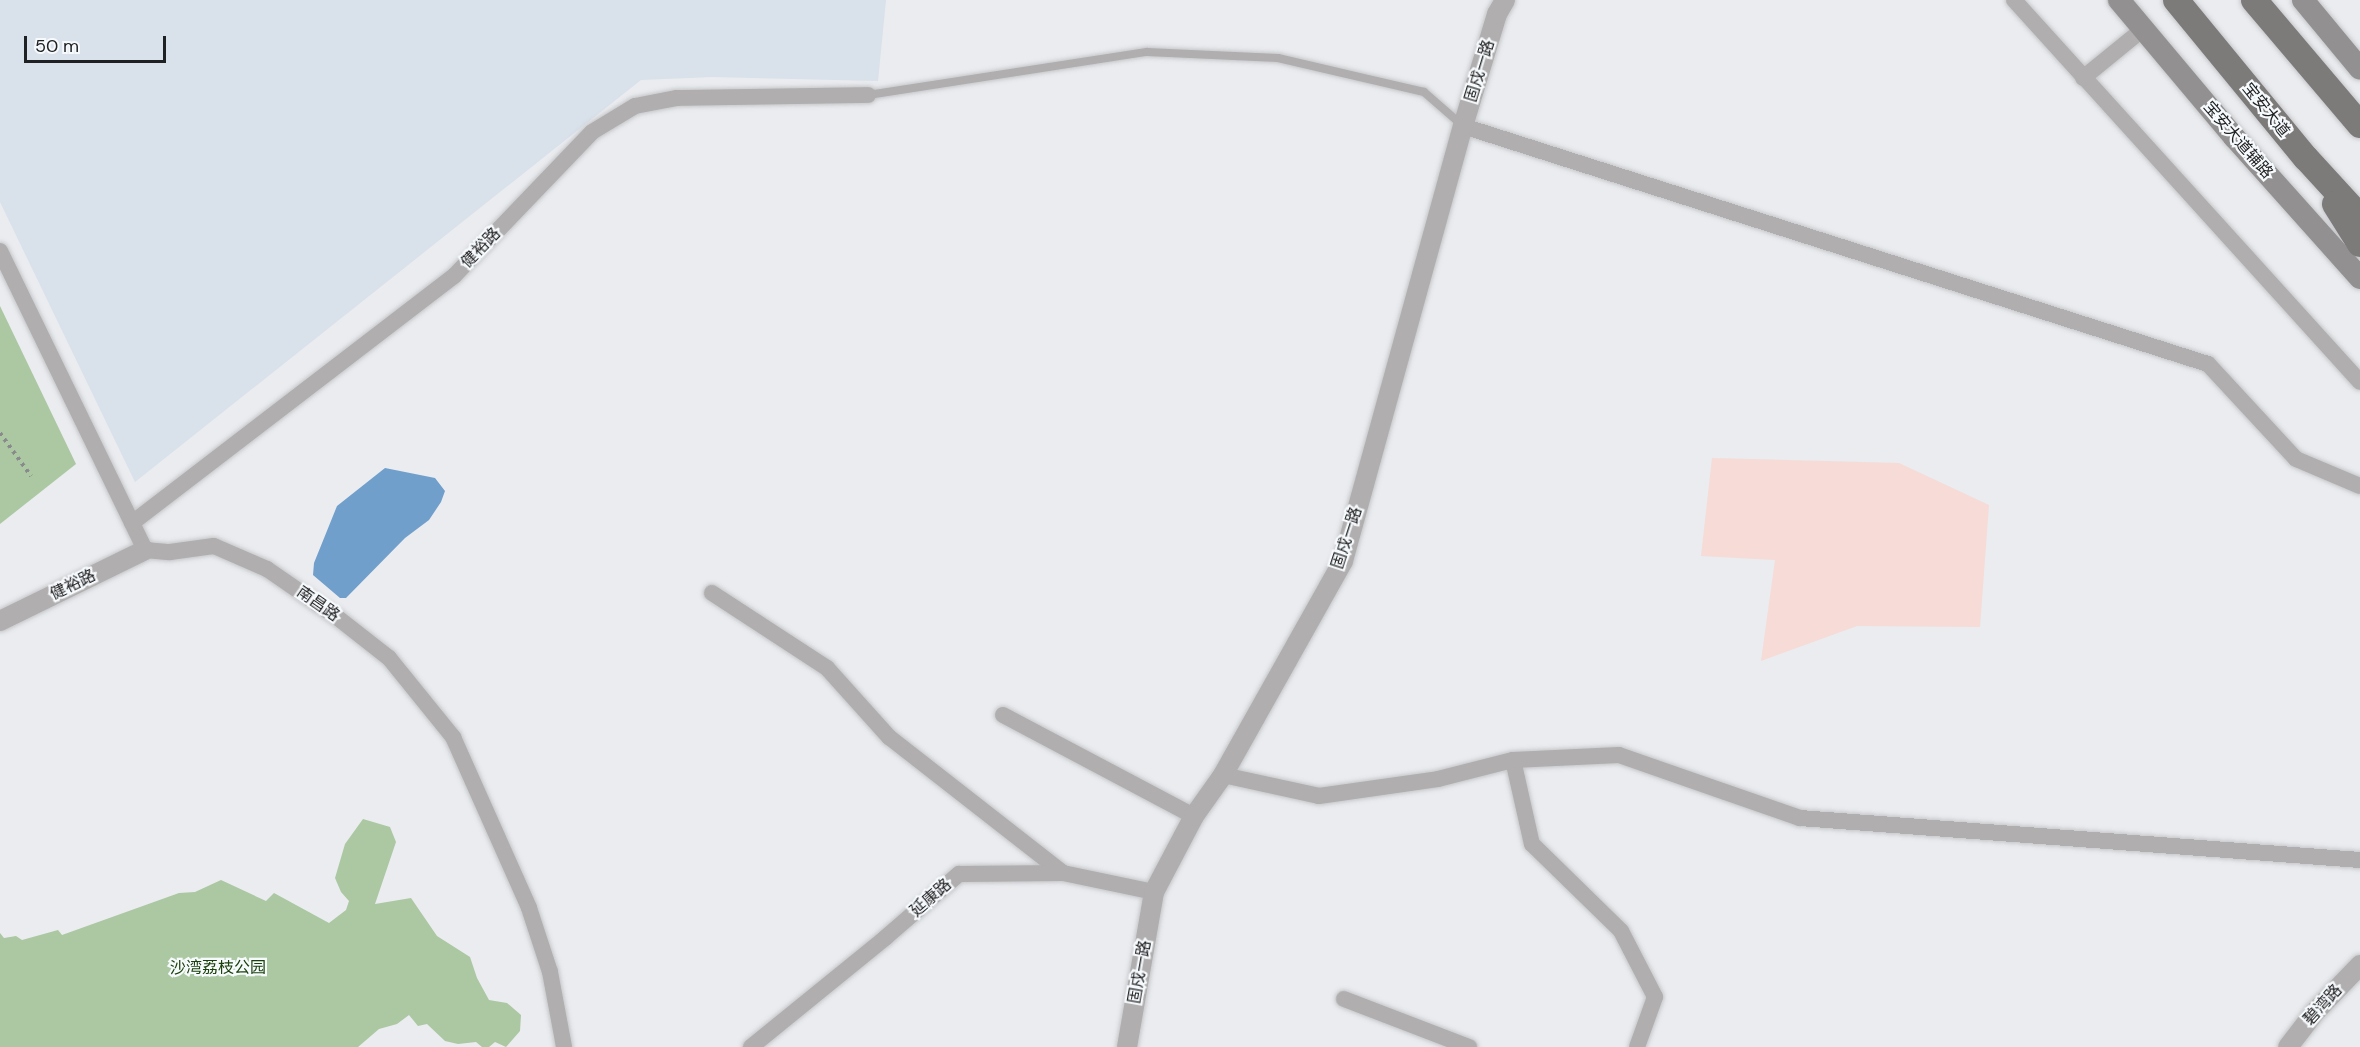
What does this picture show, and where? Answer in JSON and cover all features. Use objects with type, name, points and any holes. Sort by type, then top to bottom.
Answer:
[{"type":"main road","name":"宝安大道辅路","points":[[2119,0],[2360,278]]},
{"type":"main road","points":[[2254,0],[2360,125]]},
{"type":"main road","points":[[2303,0],[2360,69]]},
{"type":"main road","name":"宝安大道","points":[[2178,1],[2306,158],[2360,217]]},
{"type":"main road","points":[[2306,158],[2360,244]]},
{"type":"street","name":"固戍一路","points":[[1128,1047],[1154,892],[1194,816],[1223,775],[1343,561],[1463,126],[1497,14],[1505,0]]},
{"type":"street","points":[[2014,0],[2360,382]]},
{"type":"street","points":[[2083,78],[2143,29]]},
{"type":"street","name":"健裕路","points":[[132,523],[454,276],[592,132],[635,106],[677,98],[868,95]]},
{"type":"street","points":[[1463,126],[2208,364],[2296,459],[2360,486]]},
{"type":"street","points":[[0,251],[145,550]]},
{"type":"street","name":"南昌路","points":[[145,550],[170,552],[214,546],[226,550],[267,569],[338,618],[389,658],[453,737],[485,808],[529,908],[550,972],[564,1047]]},
{"type":"street","name":"健裕路","points":[[0,621],[145,550]]},
{"type":"street","points":[[712,593],[826,668],[889,737],[1063,873]]},
{"type":"street","points":[[1003,715],[1194,816]]},
{"type":"street","points":[[1223,775],[1319,796],[1438,779],[1513,760],[1619,755],[1800,818],[2360,860]]},
{"type":"street","points":[[1513,760],[1532,844],[1622,931],[1655,997],[1637,1047]]},
{"type":"street","name":"延康路","points":[[751,1047],[885,938],[958,874],[1063,873],[1154,892]]},
{"type":"street","name":"碧湾路","points":[[2288,1047],[2315,1012],[2360,965]]},
{"type":"street","points":[[1344,999],[1469,1047]]},
{"type":"lane","points":[[868,95],[1147,52],[1278,58],[1424,92],[1463,126]]},
{"type":"path","points":[[0,433],[31,476]]},
{"type":"shaded area","points":[[0,0],[886,0],[878,81],[712,77],[641,80],[135,482],[0,202]]},
{"type":"shaded area","points":[[1712,458],[1899,463],[1989,505],[1980,627],[1857,626],[1761,661],[1775,560],[1701,556]]},
{"type":"green space","points":[[0,306],[76,464],[0,524]]},
{"type":"green space","name":"沙湾荔枝公园","points":[[363,819],[390,827],[396,842],[375,904],[411,898],[437,936],[470,957],[477,978],[489,1000],[507,1003],[521,1015],[520,1031],[506,1047],[495,1042],[489,1047],[482,1047],[476,1042],[458,1044],[445,1041],[427,1024],[418,1026],[409,1015],[397,1024],[379,1029],[358,1047],[0,1047],[0,933],[4,938],[16,936],[22,940],[58,930],[62,935],[179,893],[195,892],[221,880],[266,901],[274,893],[329,923],[346,910],[349,901],[341,892],[335,878],[345,844]]},
{"type":"water","points":[[385,468],[435,478],[445,491],[441,502],[429,520],[405,538],[346,598],[340,598],[313,575],[314,563],[337,506]]}]
